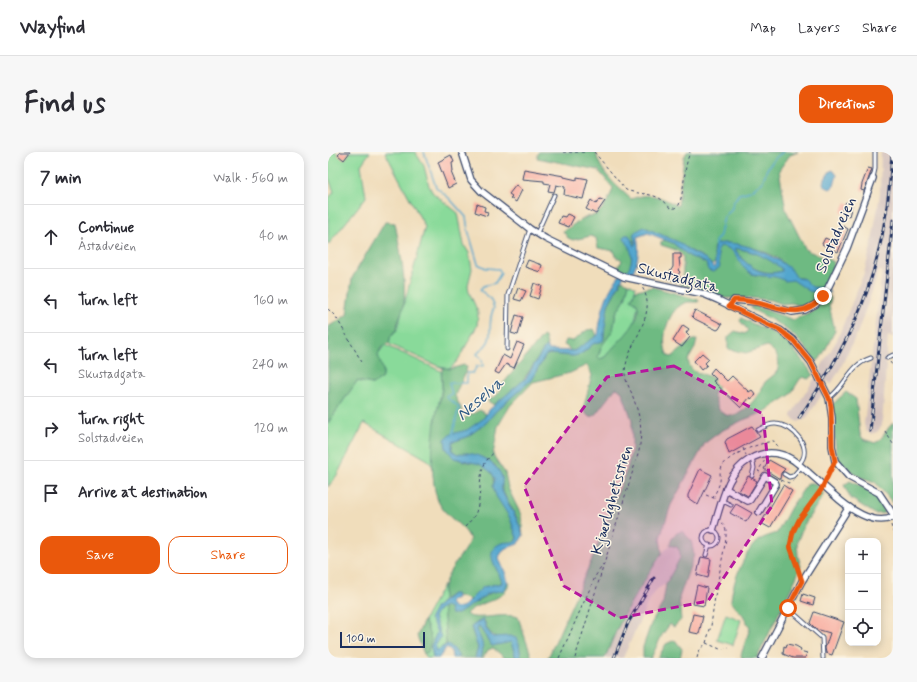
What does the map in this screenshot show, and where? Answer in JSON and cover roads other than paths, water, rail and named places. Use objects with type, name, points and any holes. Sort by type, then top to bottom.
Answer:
[{"type":"street","name":"Skustadgata","points":[[462,152],[471,180],[481,191],[537,233],[621,276],[638,281],[704,294],[780,330],[793,340],[811,362],[829,398],[832,418],[832,446],[835,461],[849,477],[879,493],[892,516]]},
{"type":"street","name":"Solstadveien","points":[[729,306],[734,300],[746,300],[769,305],[786,311],[798,311],[811,307],[823,296],[847,248],[873,178]]},
{"type":"street","points":[[713,530],[726,490],[733,475],[750,459],[768,453],[780,454],[800,466],[849,507],[876,520],[892,516]]},
{"type":"street","points":[[726,490],[749,501],[765,476],[775,482],[776,484],[759,512]]},
{"type":"street","points":[[762,658],[802,581],[849,507]]},
{"type":"lane","name":"Solstadveien","points":[[873,178],[875,169],[875,152]]},
{"type":"lane","points":[[537,233],[554,195]]},
{"type":"lane","points":[[507,349],[508,295],[530,229]]},
{"type":"lane","points":[[887,358],[893,355]]},
{"type":"lane","points":[[829,398],[836,393],[852,370],[861,362],[872,358]]},
{"type":"lane","points":[[758,430],[775,424],[787,427],[798,436],[804,451],[804,457],[793,476],[789,477],[784,474]]},
{"type":"lane","points":[[750,459],[754,468],[752,476]]},
{"type":"lane","points":[[723,501],[731,505]]},
{"type":"lane","points":[[709,530],[713,530],[719,535],[719,538],[715,545],[709,545],[704,541],[703,536],[709,530]]},
{"type":"lane","points":[[706,556],[709,545]]},
{"type":"lane","points":[[788,608],[822,638],[823,658]]},
{"type":"water","points":[[833,170],[837,175],[834,186],[830,189],[824,186],[823,182],[830,171]]},
{"type":"water","points":[[644,227],[678,242],[692,252],[706,259],[714,268],[714,247],[716,244],[735,244],[755,249],[782,263],[792,271],[797,278],[804,279],[812,287],[824,288],[830,292],[828,295],[809,291],[793,280],[785,281],[776,277],[758,275],[749,272],[745,269],[734,253],[726,247],[720,246],[717,249],[720,267],[713,272],[708,270],[706,263],[689,256],[673,243],[648,233],[637,237],[638,250],[636,265],[632,273],[624,275],[608,305],[603,341],[593,344],[581,354],[574,356],[546,355],[531,380],[495,412],[487,422],[467,437],[452,442],[452,450],[457,454],[466,453],[482,457],[493,464],[497,469],[502,478],[502,491],[517,519],[523,536],[518,544],[504,549],[499,557],[507,578],[504,590],[489,593],[458,614],[451,614],[449,608],[445,606],[438,610],[434,618],[441,637],[435,646],[436,651],[448,644],[454,649],[458,655],[458,658],[452,658],[451,651],[446,648],[439,658],[433,658],[431,646],[437,632],[430,618],[436,607],[452,594],[456,594],[457,598],[450,601],[450,603],[454,608],[461,607],[483,587],[502,583],[493,561],[492,551],[496,546],[502,543],[515,542],[517,538],[510,518],[496,496],[493,486],[495,479],[492,473],[480,464],[454,458],[446,448],[445,439],[451,434],[467,430],[483,419],[490,409],[526,378],[545,347],[549,350],[574,351],[598,335],[601,317],[608,294],[622,272],[627,271],[631,262],[632,254],[624,238],[625,235],[629,235],[635,246],[636,242],[633,235],[635,232]],"holes":[[[734,248],[766,258],[782,269],[782,271],[767,273],[748,265]]]},
{"type":"water","points":[[483,619],[487,630],[493,637],[510,636],[516,638],[519,644],[521,658],[516,658],[511,642],[492,646],[479,626],[477,630],[482,644],[482,650],[480,658],[475,658],[478,648],[471,627]]},
{"type":"waterway","name":"Neselva","points":[[424,152],[436,187],[450,199],[466,217],[468,230],[478,264],[486,268],[499,269],[501,273],[495,283],[483,286],[480,290],[490,298],[494,308],[491,317],[489,339],[487,344],[477,354],[482,359],[483,366],[477,366],[473,373],[467,373],[467,383],[449,383],[452,394],[446,397],[459,407],[452,436]]},
{"type":"waterway","points":[[715,246],[715,242],[720,235],[724,217],[731,210],[734,201],[739,194],[750,191],[762,183],[767,169],[775,158],[783,152]]},
{"type":"railway","points":[[799,418],[839,354],[854,324],[866,292],[884,227],[892,152]]},
{"type":"railway","points":[[870,431],[893,220]]},
{"type":"railway","points":[[614,658],[628,623],[654,578]]}]
